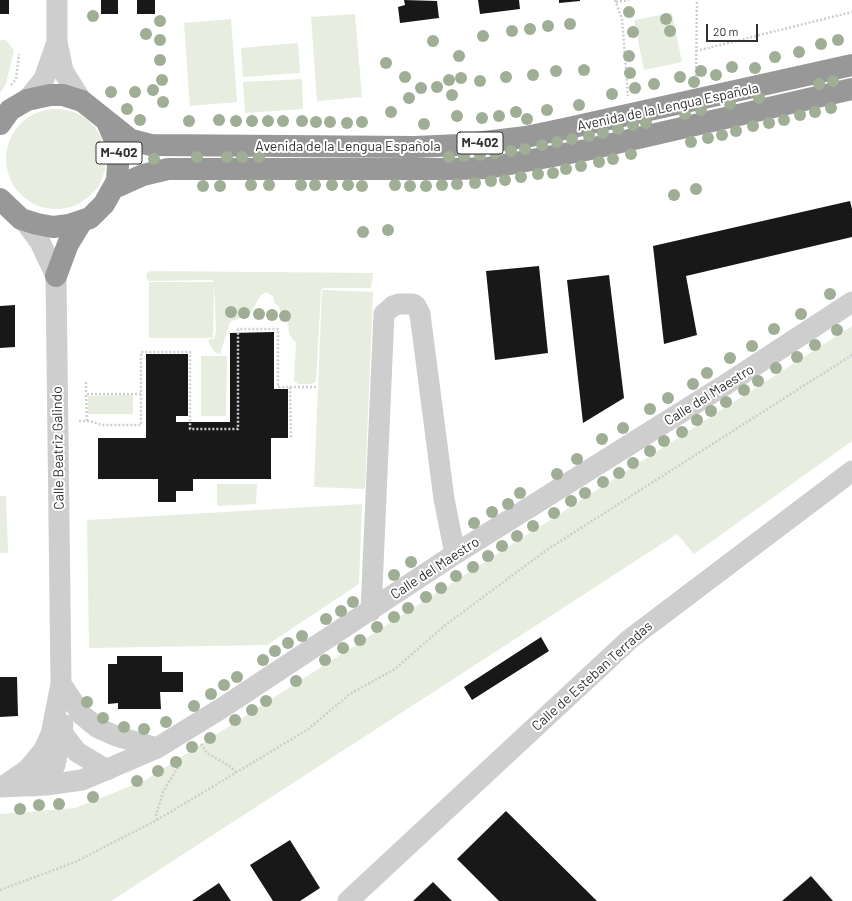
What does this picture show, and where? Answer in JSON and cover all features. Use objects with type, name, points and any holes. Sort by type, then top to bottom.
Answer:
[{"type":"highway","name":"Avenida de la Lengua Española","points":[[107,121],[131,140],[151,145],[415,147],[459,145],[526,137],[564,130],[852,65]]},
{"type":"highway","name":"Avenida de la Lengua Española","points":[[109,196],[143,175],[168,169],[488,168],[586,150],[852,89]]},
{"type":"highway","name":"M-402","points":[[0,124],[10,110],[27,100],[50,95],[63,95],[82,101],[107,121],[119,149],[119,165],[109,196]]},
{"type":"highway","points":[[0,199],[8,209],[24,220],[54,227],[75,223],[90,218],[109,196]]},
{"type":"highway","points":[[56,276],[75,223]]},
{"type":"street","points":[[57,0],[57,42],[63,71],[82,101]]},
{"type":"street","points":[[27,100],[44,80],[57,42]]},
{"type":"street","name":"Calle Beatriz Galindo","points":[[24,220],[40,242],[56,276],[63,687],[58,724],[58,756],[52,773],[46,779],[33,786]]},
{"type":"street","name":"Calle del Maestro","points":[[1,787],[33,786],[82,780],[157,748],[222,708],[456,554],[728,383],[852,302]]},
{"type":"street","points":[[370,611],[384,314],[393,306],[399,304],[413,304],[416,306],[420,314],[444,499],[456,554]]},
{"type":"street","name":"Calle de Esteban Terradas","points":[[348,901],[630,639],[852,471]]},
{"type":"street","points":[[63,687],[82,715],[98,728],[116,736],[157,748]]},
{"type":"street","points":[[58,724],[77,752],[107,770]]},
{"type":"street","name":"Calle Beatriz Galindo","points":[[1,787],[27,770],[40,756],[58,724]]},
{"type":"path","points":[[628,98],[622,19],[616,1],[629,0]]},
{"type":"path","points":[[696,83],[697,0]]},
{"type":"path","points":[[696,51],[852,12]]},
{"type":"path","points":[[7,90],[16,79],[19,54]]},
{"type":"path","points":[[79,421],[87,421],[98,425],[141,425],[141,352],[190,352],[190,429],[238,429],[238,330],[278,330],[278,387],[316,387]]},
{"type":"path","points":[[0,890],[75,862],[157,820],[307,730],[350,694],[395,669],[444,626],[548,549],[852,355]]},
{"type":"path","points":[[86,382],[87,421]]},
{"type":"path","points":[[290,387],[291,438]]},
{"type":"path","points":[[86,394],[141,394]]},
{"type":"path","points":[[201,744],[207,753],[232,767],[236,772]]},
{"type":"path","points":[[157,820],[156,815],[163,792],[180,764],[180,758]]},
{"type":"shaded area","points":[[672,13],[682,62],[644,70],[634,20]]},
{"type":"shaded area","points":[[355,14],[362,97],[317,101],[311,17]]},
{"type":"shaded area","points":[[231,19],[237,102],[190,106],[184,23]]},
{"type":"shaded area","points":[[0,40],[6,40],[14,50],[6,84],[0,93]]},
{"type":"shaded area","points":[[298,43],[300,73],[243,77],[241,48]]},
{"type":"shaded area","points":[[302,79],[303,109],[245,113],[243,82]]},
{"type":"shaded area","points":[[56,109],[75,113],[91,124],[102,140],[106,159],[102,178],[91,194],[75,205],[56,209],[37,205],[21,194],[10,178],[6,159],[10,140],[21,124],[37,113]]},
{"type":"shaded area","points":[[150,271],[373,273],[371,288],[323,288],[321,290],[316,382],[311,384],[298,384],[294,381],[296,343],[289,334],[288,321],[282,315],[279,307],[274,302],[273,296],[266,292],[260,296],[251,313],[230,322],[220,354],[214,352],[208,341],[210,339],[214,339],[216,332],[214,282],[212,280],[148,281],[146,274]]},
{"type":"shaded area","points":[[149,282],[214,282],[213,338],[149,338]]},
{"type":"shaded area","points":[[322,290],[373,292],[365,489],[314,487]]},
{"type":"shaded area","points":[[852,326],[852,441],[694,554],[677,534],[111,901],[0,901],[0,814],[75,808],[144,781]]},
{"type":"shaded area","points":[[201,356],[227,356],[226,416],[201,416]]},
{"type":"shaded area","points":[[133,395],[133,414],[88,414],[88,396]]},
{"type":"shaded area","points":[[217,484],[257,484],[256,504],[217,506]]},
{"type":"shaded area","points":[[0,496],[6,496],[8,553],[0,553]]},
{"type":"shaded area","points":[[362,504],[359,584],[267,645],[89,648],[87,520]]},
{"type":"building","points":[[0,0],[9,0],[9,14],[0,14]]},
{"type":"building","points":[[101,0],[118,0],[118,14],[101,14]]},
{"type":"building","points":[[137,0],[155,0],[155,14],[137,14]]},
{"type":"building","points":[[404,0],[437,1],[439,18],[400,23],[398,7],[405,5]]},
{"type":"building","points":[[478,0],[519,0],[520,9],[480,14]]},
{"type":"building","points":[[559,0],[580,0],[580,1],[559,3]]},
{"type":"building","points":[[850,201],[852,209],[852,237],[686,276],[697,335],[664,344],[653,246]]},
{"type":"building","points":[[539,266],[548,353],[495,360],[486,271]]},
{"type":"building","points":[[609,275],[624,398],[583,423],[567,280]]},
{"type":"building","points":[[15,305],[15,347],[0,348],[0,306]]},
{"type":"building","points":[[274,332],[274,389],[288,389],[288,438],[271,438],[271,479],[193,479],[193,491],[176,491],[176,502],[158,502],[158,479],[98,479],[98,438],[146,438],[146,354],[188,354],[188,416],[176,416],[176,422],[230,422],[230,333]]},
{"type":"building","points":[[541,637],[549,651],[472,700],[464,687]]},
{"type":"building","points":[[117,656],[162,656],[162,672],[183,672],[183,692],[160,692],[161,709],[118,709],[118,703],[108,704],[108,664],[117,664]]},
{"type":"building","points":[[0,677],[17,677],[18,716],[0,717]]},
{"type":"building","points":[[506,811],[597,901],[499,901],[457,859]]},
{"type":"building","points":[[290,840],[320,888],[300,901],[273,901],[250,865]]},
{"type":"building","points":[[811,876],[833,901],[782,901]]},
{"type":"building","points":[[433,882],[452,901],[413,901]]},
{"type":"building","points":[[219,883],[231,901],[192,901]]}]
